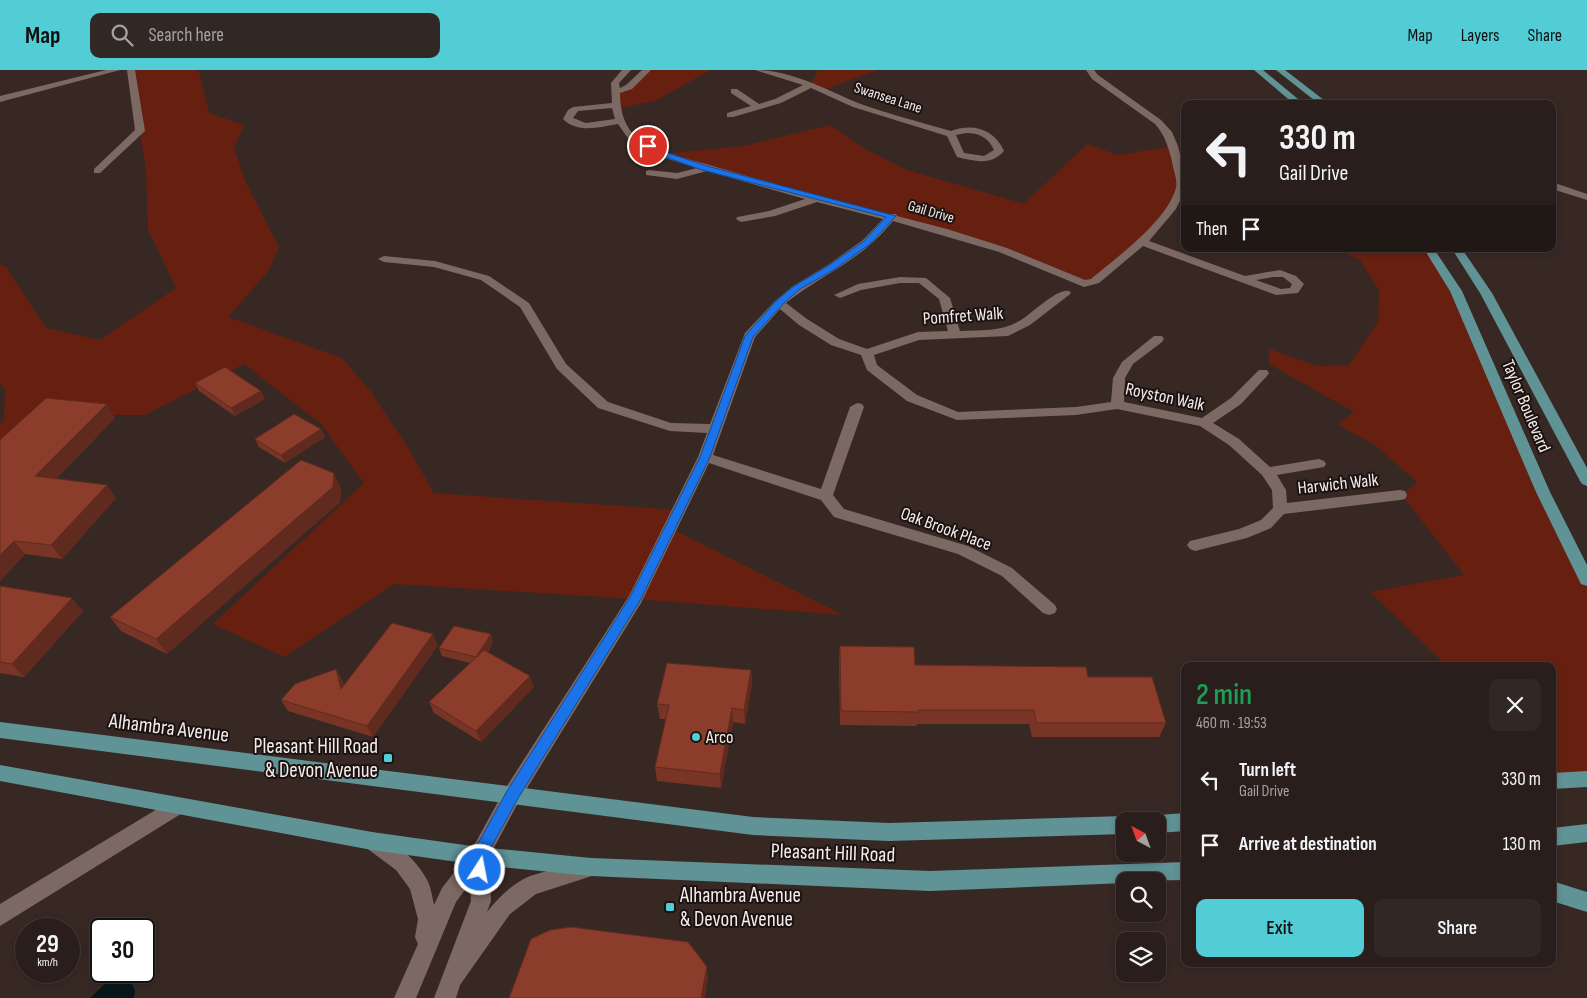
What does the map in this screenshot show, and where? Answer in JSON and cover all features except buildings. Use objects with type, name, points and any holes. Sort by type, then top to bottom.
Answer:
[{"type":"main road","points":[[1258,70],[1295,100]]},
{"type":"main road","points":[[1280,70],[1320,100]]},
{"type":"main road","name":"Taylor Boulevard","points":[[1431,252],[1456,290],[1543,492],[1587,580]]},
{"type":"main road","name":"Taylor Boulevard","points":[[1459,252],[1486,293],[1587,482]]},
{"type":"main road","points":[[1558,426],[1587,463]]},
{"type":"main road","name":"Alhambra Avenue","points":[[0,730],[512,795]]},
{"type":"main road","points":[[0,773],[372,841],[479,856]]},
{"type":"main road","points":[[1556,782],[1587,779]]},
{"type":"main road","name":"Pleasant Hill Road","points":[[512,795],[763,826],[889,832],[1116,826]]},
{"type":"main road","points":[[1166,823],[1181,822]]},
{"type":"main road","points":[[1556,837],[1587,833]]},
{"type":"main road","name":"Pleasant Hill Road","points":[[479,856],[591,867],[930,881],[1181,871]]},
{"type":"main road","points":[[1556,892],[1587,902]]},
{"type":"street","points":[[0,99],[116,70]]},
{"type":"street","points":[[97,171],[140,131],[131,70]]},
{"type":"street","name":"Gail Drive","points":[[627,70],[615,83],[616,105],[620,120],[633,139],[662,154],[704,168],[892,216],[1003,250],[1084,284],[1095,281],[1142,242]]},
{"type":"street","points":[[616,92],[629,87],[647,70]]},
{"type":"street","name":"Swansea Lane","points":[[759,70],[811,85],[856,105],[951,134],[963,129],[986,134],[995,140],[999,151],[991,158],[980,160],[960,155],[951,134]]},
{"type":"street","points":[[1090,70],[1095,77],[1158,122],[1167,132],[1173,146],[1181,182]]},
{"type":"street","points":[[730,115],[778,100],[811,85]]},
{"type":"street","points":[[734,91],[758,107]]},
{"type":"street","points":[[616,105],[576,109],[571,112],[568,119],[584,126],[620,120]]},
{"type":"street","points":[[649,173],[670,177],[688,176],[704,168]]},
{"type":"street","points":[[1556,186],[1587,197]]},
{"type":"street","points":[[1181,188],[1172,207],[1142,242],[1244,280]]},
{"type":"street","points":[[741,218],[771,214],[817,198]]},
{"type":"street","points":[[405,998],[449,895],[479,856],[512,795],[635,599],[705,457],[749,336],[780,302],[797,288],[832,267],[867,242],[892,216]]},
{"type":"street","points":[[384,259],[435,264],[485,278],[525,304],[561,366],[604,405],[670,427],[714,429]]},
{"type":"street","points":[[840,295],[858,287],[900,280],[922,280],[944,298],[955,334]]},
{"type":"street","name":"Pomfret Walk","points":[[867,353],[918,336],[1004,333],[1026,322],[1065,293]]},
{"type":"street","points":[[780,302],[803,322],[835,342],[867,353]]},
{"type":"street","points":[[1117,405],[1119,378],[1128,362],[1158,339]]},
{"type":"street","name":"Royston Walk","points":[[867,353],[871,367],[912,398],[957,416],[1076,411],[1117,405],[1204,423],[1234,442],[1267,472],[1278,490],[1280,509]]},
{"type":"street","points":[[1204,423],[1236,401],[1263,373]]},
{"type":"street","points":[[826,496],[857,407]]},
{"type":"street","name":"Oak Brook Place","points":[[705,457],[826,496],[839,513],[962,550],[1007,572],[1050,609]]},
{"type":"street","points":[[1267,472],[1319,464]]},
{"type":"street","name":"Harwich Walk","points":[[1280,509],[1400,496]]},
{"type":"street","points":[[1195,546],[1242,534],[1266,524],[1280,509]]},
{"type":"street","points":[[0,916],[177,806]]},
{"type":"street","points":[[372,841],[403,863],[418,886],[428,920],[420,966]]},
{"type":"street","points":[[448,989],[481,901],[479,856]]},
{"type":"street","points":[[448,989],[503,907],[530,886],[591,867]]},
{"type":"shaded area","points":[[131,70],[196,70],[199,72],[209,113],[244,125],[234,148],[245,181],[279,247],[269,270],[228,317],[342,358],[371,392],[407,446],[434,493],[679,510],[670,528],[843,615],[635,599],[394,584],[284,657],[213,624],[364,483],[321,424],[244,364],[145,415],[99,415],[0,447],[0,424],[4,421],[5,391],[0,383],[0,264],[6,267],[46,328],[100,340],[176,288],[148,229],[146,171]]},
{"type":"shaded area","points":[[647,70],[710,70],[657,100],[617,109],[616,92],[629,87]]},
{"type":"shaded area","points":[[818,70],[878,70],[823,90],[811,85]]},
{"type":"shaded area","points":[[830,125],[865,149],[907,170],[1024,204],[1087,144],[1118,155],[1173,146],[1181,187],[1142,242],[1095,281],[1084,284],[1003,250],[662,154],[743,146]]},
{"type":"shaded area","points":[[1342,252],[1431,252],[1456,291],[1587,580],[1587,779],[1556,781],[1556,662],[1443,662],[1370,592],[1464,575],[1402,495],[1417,482],[1374,444],[1338,425],[1354,412],[1269,364],[1269,349],[1318,366],[1349,365],[1378,322],[1379,290],[1360,260]]},
{"type":"shaded area","points":[[106,983],[130,983],[135,990],[134,998],[90,998]]},
{"type":"place","name":"Arco","points":[[696,737]]},
{"type":"place","name":"Pleasant Hill Road & Devon Avenue","points":[[388,758]]},
{"type":"place","name":"Alhambra Avenue & Devon Avenue","points":[[670,907]]},
{"type":"route","points":[[480,870],[479,856],[512,795],[635,599],[705,457],[749,336],[780,302],[797,288],[832,267],[867,242],[892,216],[772,187],[704,168],[662,154],[648,146]]}]
